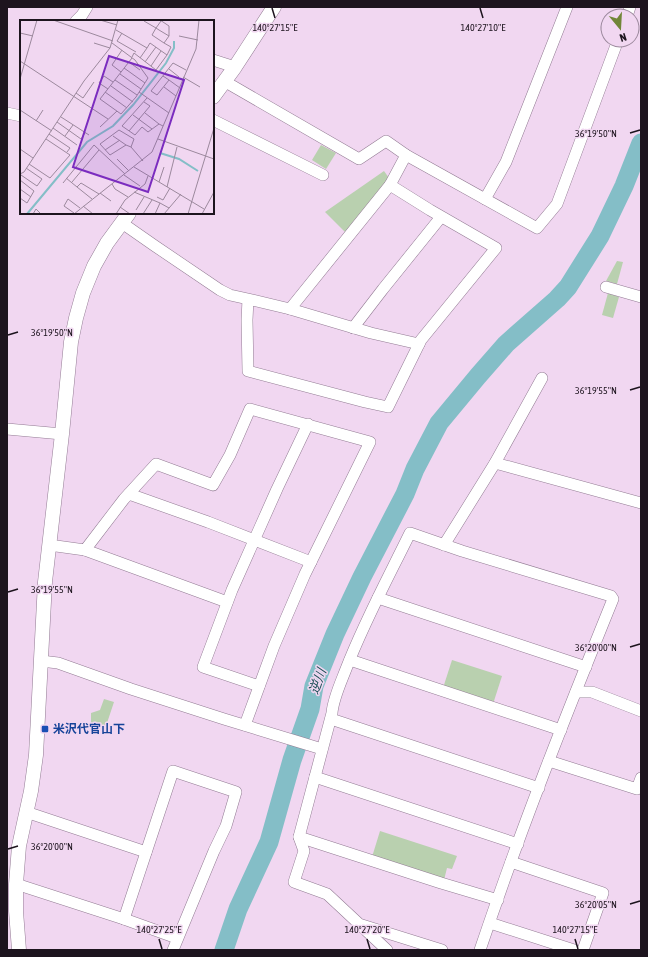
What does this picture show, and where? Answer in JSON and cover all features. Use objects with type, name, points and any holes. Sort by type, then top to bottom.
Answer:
[{"type":"street","points":[[77,20],[87,7]]},
{"type":"street","points":[[214,96],[274,7]]},
{"type":"street","points":[[485,199],[506,162],[567,7]]},
{"type":"street","points":[[224,81],[359,158],[386,142],[406,155],[537,228],[557,204],[615,48]]},
{"type":"street","points":[[214,60],[234,67]]},
{"type":"street","points":[[7,113],[20,116]]},
{"type":"street","points":[[214,120],[323,175]]},
{"type":"street","points":[[290,309],[390,185],[406,155]]},
{"type":"street","points":[[248,299],[248,371],[388,407],[419,344],[496,248],[441,217],[390,185]]},
{"type":"street","points":[[353,328],[387,283],[441,217]]},
{"type":"street","points":[[19,950],[16,911],[16,884],[19,846],[31,790],[37,749],[45,582],[71,342],[83,293],[94,266],[107,243],[126,218],[155,246],[220,290],[230,295],[290,309],[371,333],[419,344]]},
{"type":"street","points":[[606,287],[641,297]]},
{"type":"street","points":[[444,545],[495,463],[542,378]]},
{"type":"street","points":[[85,550],[128,494],[156,464],[214,485],[230,455],[250,409],[370,442],[311,562],[278,639],[245,725]]},
{"type":"street","points":[[259,686],[203,667],[254,540],[308,424]]},
{"type":"street","points":[[7,429],[62,434]]},
{"type":"street","points":[[495,463],[641,503]]},
{"type":"street","points":[[128,494],[208,522],[311,562]]},
{"type":"street","points":[[388,950],[327,894],[294,882],[304,852],[299,837],[315,777],[318,747],[330,719],[332,707],[359,637],[410,533],[444,545],[611,596],[613,599],[539,788],[480,950]]},
{"type":"street","points":[[49,545],[85,550],[228,602]]},
{"type":"street","points":[[378,598],[586,667]]},
{"type":"street","points":[[350,660],[561,730]]},
{"type":"street","points":[[41,661],[58,663],[131,689],[318,747]]},
{"type":"street","points":[[576,692],[592,692],[641,711]]},
{"type":"street","points":[[330,719],[539,788]]},
{"type":"street","points":[[549,762],[637,789],[641,778]]},
{"type":"street","points":[[124,919],[173,771],[236,792],[226,826],[214,851],[173,950]]},
{"type":"street","points":[[315,777],[518,844]]},
{"type":"street","points":[[26,812],[146,852]]},
{"type":"street","points":[[299,837],[440,883],[498,900]]},
{"type":"street","points":[[511,862],[603,893],[583,950]]},
{"type":"street","points":[[16,884],[177,938]]},
{"type":"street","points":[[490,923],[574,950]]},
{"type":"street","points":[[359,924],[442,950]]},
{"type":"green space","points":[[321,145],[336,153],[326,169],[312,160]]},
{"type":"green space","points":[[384,171],[389,178],[347,234],[325,212]]},
{"type":"green space","points":[[617,261],[623,262],[617,284],[606,281]]},
{"type":"green space","points":[[608,293],[619,297],[613,318],[602,315]]},
{"type":"green space","points":[[452,660],[502,676],[493,704],[443,688]]},
{"type":"green space","points":[[104,699],[114,702],[105,729],[91,726],[91,713],[100,710]]},
{"type":"green space","points":[[380,831],[457,856],[452,869],[447,868],[444,880],[372,857]]},
{"type":"waterway","name":"逆川","points":[[224,950],[238,909],[269,842],[292,760],[310,709],[314,686],[335,634],[362,577],[405,494],[415,469],[439,423],[478,376],[506,344],[557,299],[568,287],[600,236],[624,186],[641,143]]},
{"type":"place","name":"米沢代官山下","points":[[45,729]]}]
